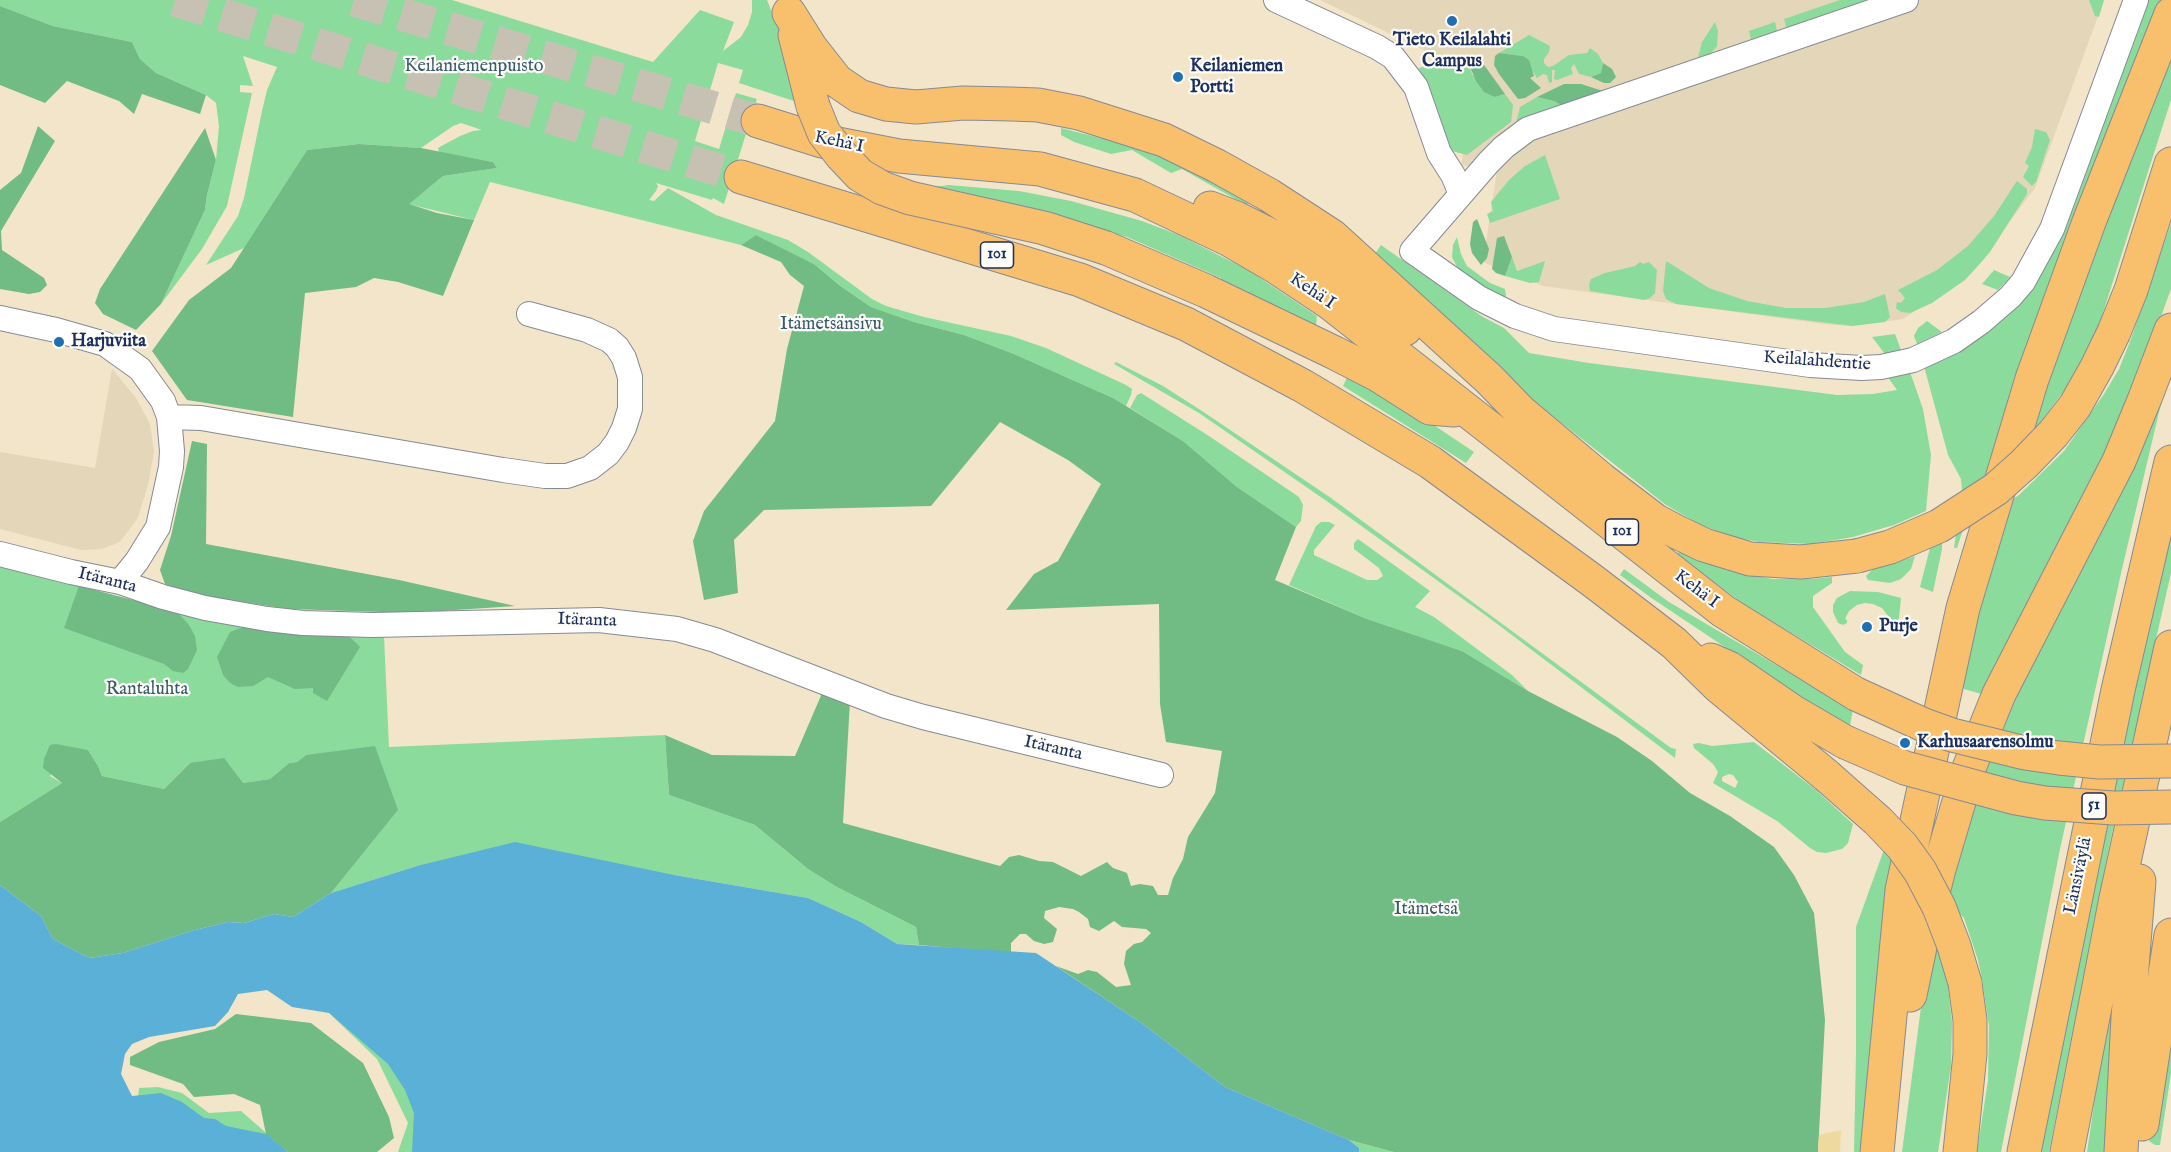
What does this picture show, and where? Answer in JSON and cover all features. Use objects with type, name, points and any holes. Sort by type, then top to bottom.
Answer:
[{"type":"highway","points":[[787,6],[813,106],[825,133],[860,175],[882,188],[910,198],[1044,228],[1106,248],[1206,291],[1335,352],[1378,375],[1430,408],[1468,412]]},
{"type":"highway","points":[[787,6],[811,48],[837,81],[859,96],[886,104],[916,107],[963,103],[1011,104],[1038,105],[1079,113],[1164,140],[1217,166],[1269,195],[1332,236],[1489,379],[1521,412]]},
{"type":"highway","points":[[1877,1152],[1902,890],[1963,608],[1983,536],[2036,368],[2089,222],[2171,14]]},
{"type":"highway","name":"Kehä I","points":[[759,122],[822,141],[899,156],[1040,169],[1135,195],[1228,239],[1330,303],[1723,611],[1856,694],[1923,725],[1952,735],[2025,753],[2059,759],[2099,762],[2171,761]]},
{"type":"highway","points":[[1135,195],[1187,200],[1236,218],[1288,244],[1521,412],[1601,479],[1656,521],[1704,545],[1750,559],[1801,562],[1857,556],[1890,547],[1939,526],[1996,489],[2053,434],[2075,406],[2114,332],[2131,290],[2171,164]]},
{"type":"highway","name":"101","points":[[741,177],[1080,280],[1186,324],[1303,386],[1430,462],[1674,643]]},
{"type":"highway","points":[[1891,1152],[1910,997],[1922,939],[1954,814],[1969,768],[1999,694],[2119,461],[2171,330]]},
{"type":"highway","name":"Länsiväylä","points":[[2024,1152],[2115,702],[2171,462]]},
{"type":"highway","points":[[1674,643],[1729,668],[1792,711],[1845,742],[1905,768],[2016,798],[2045,803],[2113,808],[2171,807]]},
{"type":"highway","points":[[1674,643],[1718,686],[1878,821],[1902,846],[1920,871],[1940,907],[1965,983],[1970,1020],[1970,1054],[1960,1152]]},
{"type":"highway","name":"51","points":[[2067,1152],[2116,898],[2171,647]]},
{"type":"highway","points":[[2121,1152],[2138,891],[2144,850],[2171,727]]},
{"type":"highway","points":[[2137,1152],[2171,935]]},
{"type":"street","points":[[1276,0],[1377,47],[1393,57],[1416,87],[1440,153],[1461,195],[1504,147],[1528,129],[1906,0]]},
{"type":"street","name":"Keilalahdentie","points":[[1461,195],[1412,251],[1479,298],[1515,316],[1554,329],[1810,365],[1862,368],[1881,367],[1912,360],[1954,341],[1981,322],[2010,297],[2023,282],[2052,229],[2136,0]]},
{"type":"street","points":[[170,417],[201,418],[502,470],[545,476],[567,476],[590,468],[608,454],[617,442],[630,409],[630,377],[624,358],[609,340],[587,330],[530,314]]},
{"type":"street","points":[[0,318],[88,338],[114,349],[140,369],[163,401],[170,417],[171,467],[158,527],[137,561],[120,582]]},
{"type":"street","name":"Itäranta","points":[[0,554],[120,582],[205,608],[303,623],[373,625],[599,620],[677,628],[715,640],[885,706],[1161,775]]},
{"type":"shaded area","points":[[1320,0],[2104,0],[2035,188],[1969,275],[1903,319],[1852,326],[1543,286],[1483,262],[1497,171],[1461,165],[1476,75]]},
{"type":"shaded area","points":[[112,369],[136,398],[150,424],[154,452],[148,485],[138,518],[120,542],[102,549],[81,550],[0,529],[0,452],[95,468]]},
{"type":"green space","name":"Keilaniemenpuisto","points":[[0,0],[452,0],[653,62],[700,10],[734,22],[723,51],[741,37],[748,25],[752,12],[752,0],[767,0],[783,39],[800,103],[739,83],[743,70],[718,63],[695,141],[719,149],[736,93],[757,99],[724,204],[713,198],[712,200],[656,183],[658,186],[656,191],[649,200],[654,201],[668,188],[716,215],[788,240],[872,299],[886,306],[924,317],[1011,336],[1046,348],[1126,385],[1132,389],[1131,395],[1126,406],[1014,354],[964,335],[914,322],[871,307],[814,264],[756,235],[741,245],[490,182],[474,220],[408,204],[443,176],[497,168],[493,162],[439,152],[438,148],[460,136],[482,130],[461,123],[421,148],[359,144],[307,150],[244,248],[206,265],[238,216],[244,198],[267,90],[277,67],[243,56],[253,86],[240,85],[240,92],[252,93],[227,206],[202,249],[161,304],[205,210],[216,160],[219,126],[216,103],[206,95],[156,73],[140,59],[132,42],[53,26],[0,6]]},
{"type":"green space","points":[[1840,0],[1871,0],[1787,30],[1784,19]]},
{"type":"green space","points":[[2089,0],[2104,0],[2099,17],[2095,16]]},
{"type":"green space","points":[[2145,0],[2162,0],[2108,140],[1994,457],[1974,496],[1957,548],[1954,548],[1962,491],[1961,479],[1948,455],[1924,366],[2014,304]]},
{"type":"green space","points":[[0,6],[53,26],[132,42],[140,59],[156,73],[206,95],[200,114],[142,94],[134,114],[119,101],[67,81],[45,103],[0,85]]},
{"type":"green space","points":[[1715,22],[1718,31],[1717,46],[1710,54],[1698,58],[1702,42]]},
{"type":"green space","points":[[1775,22],[1777,31],[1751,39],[1749,31]]},
{"type":"green space","points":[[1529,35],[1550,46],[1544,59],[1548,67],[1569,55],[1587,53],[1590,48],[1598,54],[1603,63],[1601,73],[1591,77],[1579,74],[1574,64],[1571,68],[1573,74],[1557,80],[1554,79],[1555,70],[1552,70],[1552,82],[1549,83],[1547,75],[1543,74],[1537,78],[1523,56],[1499,53]]},
{"type":"green space","points":[[2171,39],[2171,100],[2100,322],[2069,384],[2036,428],[2024,440]]},
{"type":"green space","points":[[1499,53],[1523,56],[1529,60],[1534,76],[1530,78],[1541,88],[1525,98],[1518,99],[1494,65],[1495,56]]},
{"type":"green space","points":[[1479,58],[1505,94],[1495,97],[1484,92],[1476,81],[1467,60]]},
{"type":"green space","points":[[1467,60],[1472,74],[1495,97],[1505,94],[1513,105],[1511,122],[1467,155],[1448,150],[1419,68],[1444,61]]},
{"type":"green space","points":[[1603,63],[1612,69],[1616,77],[1610,83],[1604,83],[1591,77],[1601,73]]},
{"type":"green space","points":[[1564,84],[1581,84],[1603,91],[1561,105],[1537,97]]},
{"type":"green space","points":[[1537,97],[1561,105],[1516,123],[1520,107]]},
{"type":"green space","points":[[38,126],[55,141],[1,231],[2,250],[44,278],[47,285],[40,292],[29,294],[0,289],[0,190],[21,173]]},
{"type":"green space","points":[[205,128],[216,160],[205,210],[161,304],[136,330],[103,314],[95,303],[100,289]]},
{"type":"green space","points":[[1061,128],[1124,144],[1169,160],[1256,203],[1244,204],[1182,169],[1171,173],[1132,150],[1111,154],[1074,142],[1061,135]]},
{"type":"green space","points":[[2035,129],[2046,132],[2050,140],[2036,182],[2032,186],[2023,177],[2029,166],[2025,163],[2032,147]]},
{"type":"green space","points":[[359,144],[421,148],[493,162],[497,168],[443,176],[409,204],[437,213],[474,220],[443,296],[398,282],[374,278],[356,287],[305,293],[293,417],[187,400],[152,351],[189,300],[231,268],[307,150]]},
{"type":"green space","points":[[1545,155],[1560,199],[1490,223],[1487,214],[1493,211],[1491,202],[1509,180],[1525,166]]},
{"type":"green space","points":[[2017,181],[2027,189],[2027,194],[1990,252],[1965,280],[1932,303],[1910,313],[1901,312],[1896,308],[1897,302],[1901,303],[1905,298],[1898,290],[1937,270],[1968,246],[1994,216]]},
{"type":"green space","points":[[949,185],[1019,191],[1071,201],[1142,221],[1179,235],[1248,270],[1317,316],[1316,326],[1222,283],[1221,278],[1127,237],[932,187]]},
{"type":"green space","points":[[1477,219],[1489,249],[1487,258],[1481,265],[1472,253],[1470,244],[1473,222]]},
{"type":"green space","points":[[2171,223],[2171,289],[2122,418],[1985,695],[1957,687],[2003,506],[2019,495],[2064,451],[2119,369]]},
{"type":"green space","name":"Itämetsä","points":[[756,235],[814,264],[871,307],[914,322],[964,335],[1014,354],[1113,398],[1183,441],[1237,487],[1296,527],[1275,580],[1367,619],[1462,651],[1528,691],[1617,737],[1652,761],[1690,793],[1730,816],[1774,847],[1794,875],[1814,913],[1825,1020],[1818,1152],[1394,1152],[1349,1140],[1225,1087],[1143,1024],[1056,966],[1078,974],[1088,970],[1097,972],[1116,987],[1131,985],[1124,964],[1126,951],[1134,944],[1142,942],[1151,933],[1146,929],[1122,927],[1114,921],[1099,931],[1090,927],[1088,919],[1079,912],[1059,907],[1045,911],[1044,918],[1057,929],[1053,942],[1044,944],[1034,941],[1026,934],[1020,934],[1011,943],[1011,953],[919,945],[916,927],[835,886],[808,869],[755,825],[669,795],[665,735],[712,755],[795,756],[823,691],[850,701],[843,823],[1000,866],[1009,857],[1019,855],[1039,861],[1053,862],[1081,876],[1107,862],[1113,868],[1127,873],[1131,886],[1140,884],[1153,886],[1158,895],[1168,895],[1173,878],[1183,859],[1188,837],[1215,793],[1222,751],[1166,742],[1160,704],[1159,604],[1006,610],[1034,574],[1058,561],[1101,484],[1068,460],[1000,422],[931,506],[764,510],[734,540],[738,593],[704,600],[693,541],[704,511],[775,421],[787,349],[804,286],[790,275],[781,262],[741,245]]},
{"type":"green space","points":[[1504,236],[1512,257],[1505,276],[1492,269],[1497,238]]},
{"type":"green space","points":[[1457,237],[1467,266],[1490,283],[1505,289],[1504,302],[1458,269],[1452,257],[1453,245]]},
{"type":"green space","points":[[1381,245],[1483,317],[1504,328],[1529,353],[1589,363],[1837,395],[1873,394],[1897,390],[1887,376],[1910,372],[1923,409],[1931,455],[1926,511],[1894,525],[1853,537],[1811,544],[1760,542],[1737,538],[1701,525],[1666,505],[1493,369],[1373,257]]},
{"type":"green space","points":[[1512,257],[1517,271],[1545,261],[1539,282],[1530,283],[1505,276]]},
{"type":"green space","points":[[1666,261],[1709,288],[1747,301],[1786,308],[1825,308],[1864,302],[1885,294],[1890,317],[1885,322],[1852,326],[1676,304],[1666,299],[1663,291]]},
{"type":"green space","points":[[1640,262],[1643,264],[1649,262],[1657,270],[1655,293],[1650,298],[1644,300],[1590,291],[1591,279],[1635,266]]},
{"type":"green space","points":[[1994,270],[2010,277],[1998,290],[1982,284]]},
{"type":"green space","points":[[1927,321],[1942,332],[1917,344],[1914,336],[1918,328]]},
{"type":"green space","points":[[1895,334],[1901,350],[1885,354],[1872,337]]},
{"type":"green space","points":[[1116,362],[1163,386],[1331,498],[1671,748],[1676,749],[1675,758],[1488,617],[1328,502],[1199,413],[1114,364]]},
{"type":"green space","points":[[2171,369],[2122,569],[2060,849],[2001,1152],[1977,1152],[1988,1080],[1989,1026],[1978,960],[1964,918],[1955,909],[1938,944],[1948,987],[1952,1022],[1951,1066],[1938,1152],[1902,1152],[1928,954],[1980,769]]},
{"type":"green space","points":[[1349,373],[1383,391],[1474,452],[1466,463],[1343,386]]},
{"type":"green space","points":[[1141,393],[1299,497],[1303,505],[1301,521],[1296,527],[1237,487],[1183,441],[1130,408],[1137,395]]},
{"type":"green space","points":[[192,441],[207,444],[206,544],[399,580],[515,606],[411,613],[289,609],[216,598],[176,589],[165,584],[160,570],[171,536]]},
{"type":"green space","points":[[1321,522],[1335,525],[1314,550],[1314,555],[1367,580],[1377,580],[1383,576],[1379,568],[1354,549],[1354,543],[1358,539],[1430,591],[1415,607],[1434,617],[1512,675],[1528,691],[1462,651],[1367,619],[1289,585],[1316,526]]},
{"type":"green space","points":[[2171,534],[2171,573],[2110,842],[2049,1152],[2040,1152],[2133,695]]},
{"type":"green space","points":[[1942,543],[1933,592],[1920,587],[1930,548]]},
{"type":"green space","points":[[1679,550],[1722,568],[1750,575],[1773,579],[1832,577],[1832,583],[1813,596],[1813,607],[1845,652],[1863,665],[1861,675],[1745,605],[1677,555]]},
{"type":"green space","points":[[1915,556],[1911,569],[1901,579],[1890,583],[1868,580],[1866,576],[1872,570]]},
{"type":"green space","name":"Rantaluhta","points":[[0,565],[170,610],[384,636],[389,747],[665,735],[669,795],[755,825],[808,869],[835,886],[916,927],[919,945],[897,944],[861,922],[808,898],[674,875],[417,866],[331,893],[397,811],[306,755],[297,762],[289,763],[270,779],[243,783],[190,763],[164,789],[102,776],[88,750],[75,749],[50,776],[62,783],[0,822]]},
{"type":"green space","points":[[1624,569],[1669,602],[1853,710],[1849,730],[1650,597],[1620,575]]},
{"type":"green space","points":[[79,586],[170,610],[180,615],[195,636],[197,650],[188,669],[183,673],[173,671],[164,664],[64,628]]},
{"type":"green space","points":[[1850,591],[1878,592],[1901,598],[1899,618],[1896,622],[1891,622],[1885,618],[1888,616],[1882,608],[1865,603],[1849,611],[1845,619],[1847,623],[1843,625],[1838,623],[1833,612],[1833,605],[1837,598]]},
{"type":"green space","points":[[249,625],[349,636],[360,647],[327,701],[313,693],[313,688],[295,689],[268,677],[253,686],[238,687],[230,683],[223,675],[217,657],[230,632]]},
{"type":"green space","points":[[1754,742],[1816,790],[1853,824],[1848,843],[1842,849],[1826,853],[1817,852],[1777,821],[1713,783],[1718,772],[1713,764],[1694,748],[1693,744],[1712,746]],"holes":[[[1733,775],[1738,782],[1735,788],[1722,781],[1722,777]]]},
{"type":"green space","points":[[50,745],[88,750],[102,776],[164,789],[190,763],[224,758],[243,783],[270,779],[289,763],[297,762],[306,755],[375,746],[398,810],[331,893],[293,917],[274,914],[244,923],[228,922],[191,931],[123,953],[89,958],[53,939],[41,916],[0,885],[0,822],[62,783],[43,768]]},
{"type":"green space","points":[[1886,844],[1890,846],[1892,862],[1864,1152],[1854,1152],[1856,927]]},
{"type":"green space","points":[[2119,980],[2111,1152],[2087,1152],[2100,1065]]},
{"type":"green space","points":[[2171,1001],[2171,1073],[2160,1145],[2155,1145],[2149,1141]]},
{"type":"green space","points":[[329,1013],[410,1078],[426,1152],[398,1152],[408,1123],[377,1059]]},
{"type":"green space","points":[[236,1014],[311,1023],[363,1063],[389,1117],[394,1138],[377,1152],[288,1152],[266,1134],[260,1105],[234,1094],[194,1097],[183,1084],[130,1065],[130,1057],[159,1042],[215,1029]]},
{"type":"green space","points":[[158,1087],[182,1093],[209,1113],[241,1111],[288,1152],[138,1099],[139,1088]]},
{"type":"green space","points":[[1349,1140],[1394,1152],[1359,1152],[1359,1148]]},
{"type":"sand","points":[[1841,1130],[1840,1152],[1818,1152],[1819,1135]]},
{"type":"water","points":[[515,842],[674,875],[808,898],[861,922],[897,944],[1036,953],[1143,1024],[1225,1087],[1349,1140],[1359,1148],[1359,1152],[412,1152],[414,1113],[405,1090],[388,1064],[329,1013],[292,1007],[267,990],[238,994],[228,1012],[215,1026],[149,1037],[132,1044],[125,1054],[121,1074],[132,1096],[161,1093],[182,1102],[204,1118],[215,1119],[226,1126],[266,1134],[288,1152],[0,1152],[0,885],[41,916],[53,939],[89,958],[123,953],[191,931],[228,922],[244,923],[274,914],[293,917],[331,893],[417,866]]},
{"type":"tunnel","points":[[175,0],[741,177]]},
{"type":"tunnel","points":[[354,0],[758,121]]},
{"type":"place","name":"Tieto Keilalahti Campus","points":[[1452,21]]},
{"type":"place","name":"Keilaniemen Portti","points":[[1178,77]]},
{"type":"place","name":"Harjuviita","points":[[59,342]]},
{"type":"place","name":"Purje","points":[[1867,627]]},
{"type":"place","name":"Karhusaarensolmu","points":[[1905,743]]},
{"type":"park label","name":"Itämetsänsivu","points":[[831,325]]}]
